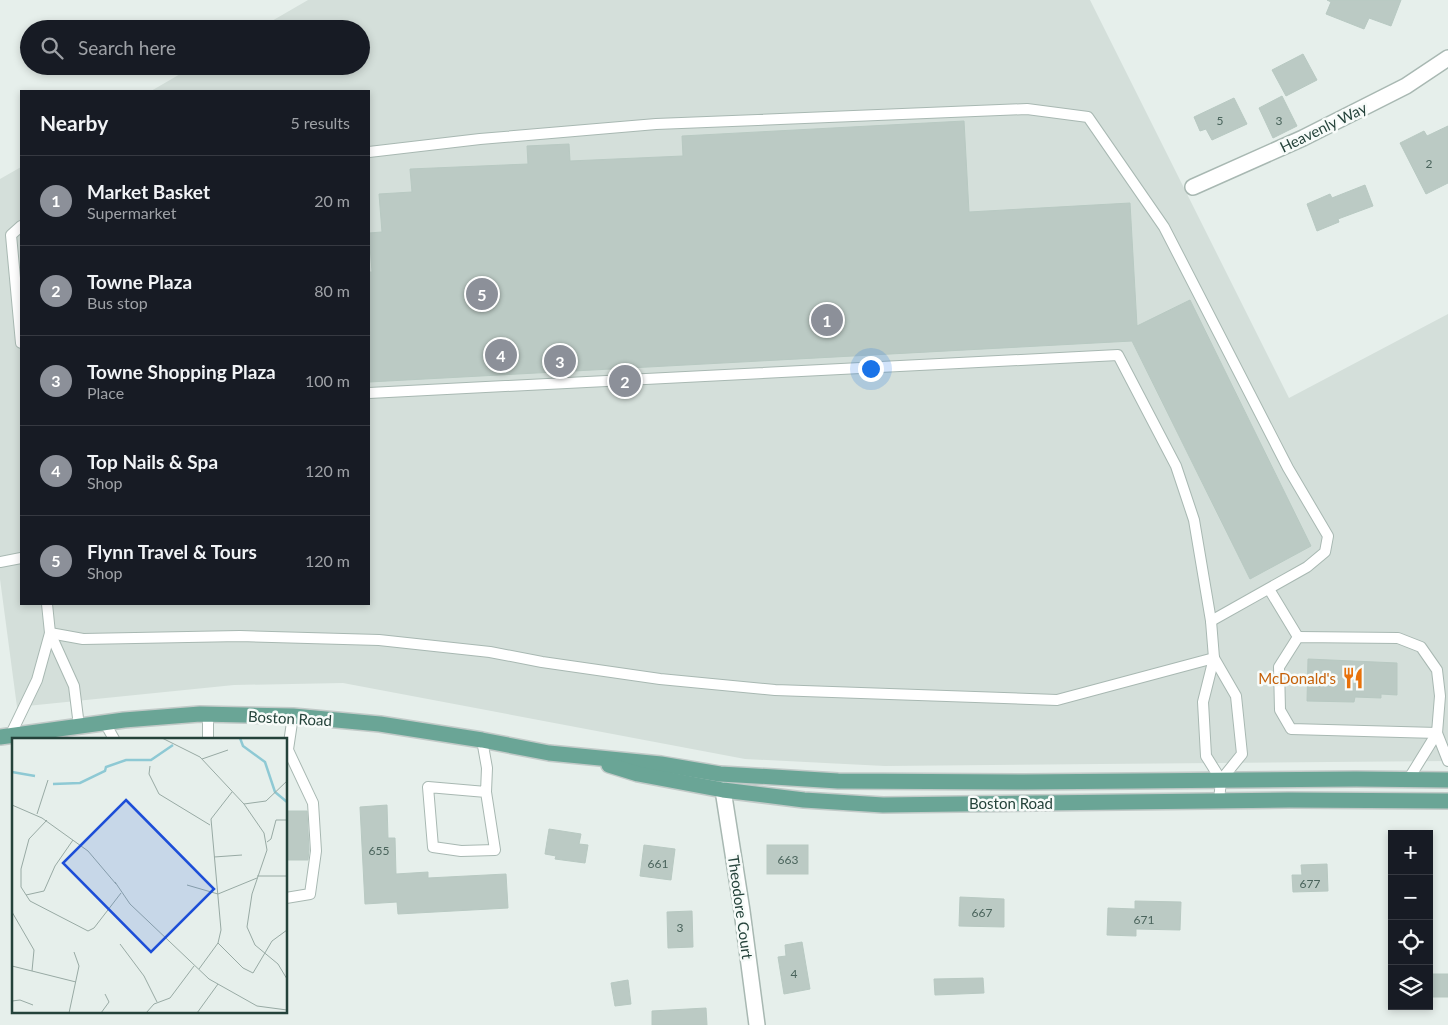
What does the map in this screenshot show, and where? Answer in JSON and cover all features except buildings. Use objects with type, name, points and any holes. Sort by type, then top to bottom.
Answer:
[{"type":"main road","name":"Boston Road","points":[[5,737],[105,723],[208,714],[293,716],[380,724],[549,753],[660,764],[720,774],[838,780],[1024,782],[1448,780]]},
{"type":"main road","name":"Boston Road","points":[[579,756],[638,774],[723,790],[804,800],[884,805],[1289,800],[1448,801]]},
{"type":"street","name":"Heavenly Way","points":[[1192,187],[1303,138],[1406,86],[1448,58]]},
{"type":"street","name":"Theodore Court","points":[[723,790],[757,1025]]},
{"type":"lane","points":[[370,152],[480,139],[656,124],[1027,109],[1088,117],[1164,227],[1288,468],[1328,536],[1325,552],[1307,568],[1211,621]]},
{"type":"lane","points":[[20,227],[10,235],[20,333]]},
{"type":"lane","points":[[370,394],[1118,355],[1176,466],[1194,520],[1211,621],[1214,658],[1203,702],[1206,756],[1221,780]]},
{"type":"lane","points":[[0,562],[20,558]]},
{"type":"lane","points":[[1269,589],[1298,637]]},
{"type":"lane","points":[[47,605],[50,633],[74,686],[79,726]]},
{"type":"lane","points":[[50,633],[83,639],[240,636],[379,640],[490,652],[542,662],[660,679],[782,691],[1057,700],[1214,658]]},
{"type":"lane","points":[[5,737],[37,680],[50,633]]},
{"type":"lane","points":[[1298,637],[1279,667],[1280,710],[1291,729],[1437,733]]},
{"type":"lane","points":[[1298,637],[1398,638],[1421,647],[1436,670],[1440,696],[1437,733],[1448,761]]},
{"type":"lane","points":[[1214,658],[1236,696],[1242,754],[1221,780],[1219,801]]},
{"type":"lane","points":[[208,714],[208,738]]},
{"type":"lane","points":[[288,744],[293,716]]},
{"type":"lane","points":[[105,723],[113,738]]},
{"type":"lane","points":[[1408,780],[1437,733]]},
{"type":"lane","points":[[482,740],[487,768],[486,792],[495,850],[461,851],[433,847],[428,787],[486,792]]},
{"type":"lane","points":[[288,752],[313,803],[316,851],[310,894],[288,898]]},
{"type":"shaded area","points":[[308,0],[1090,0],[1289,398],[1448,314],[1448,761],[885,766],[745,759],[343,683],[234,685],[17,707],[0,579],[0,179],[20,168],[20,605],[370,605],[370,90],[153,90],[179,75],[370,75],[370,20],[274,20]]},
{"type":"place","name":"Flynn Travel & Tours","points":[[482,294]]},
{"type":"place","name":"Market Basket","points":[[827,320]]},
{"type":"place","name":"Top Nails & Spa","points":[[501,355]]},
{"type":"place","name":"Towne Shopping Plaza","points":[[560,361]]},
{"type":"place","name":"Towne Plaza","points":[[625,381]]},
{"type":"place","name":"McDonald's","points":[[1353,678]]}]
